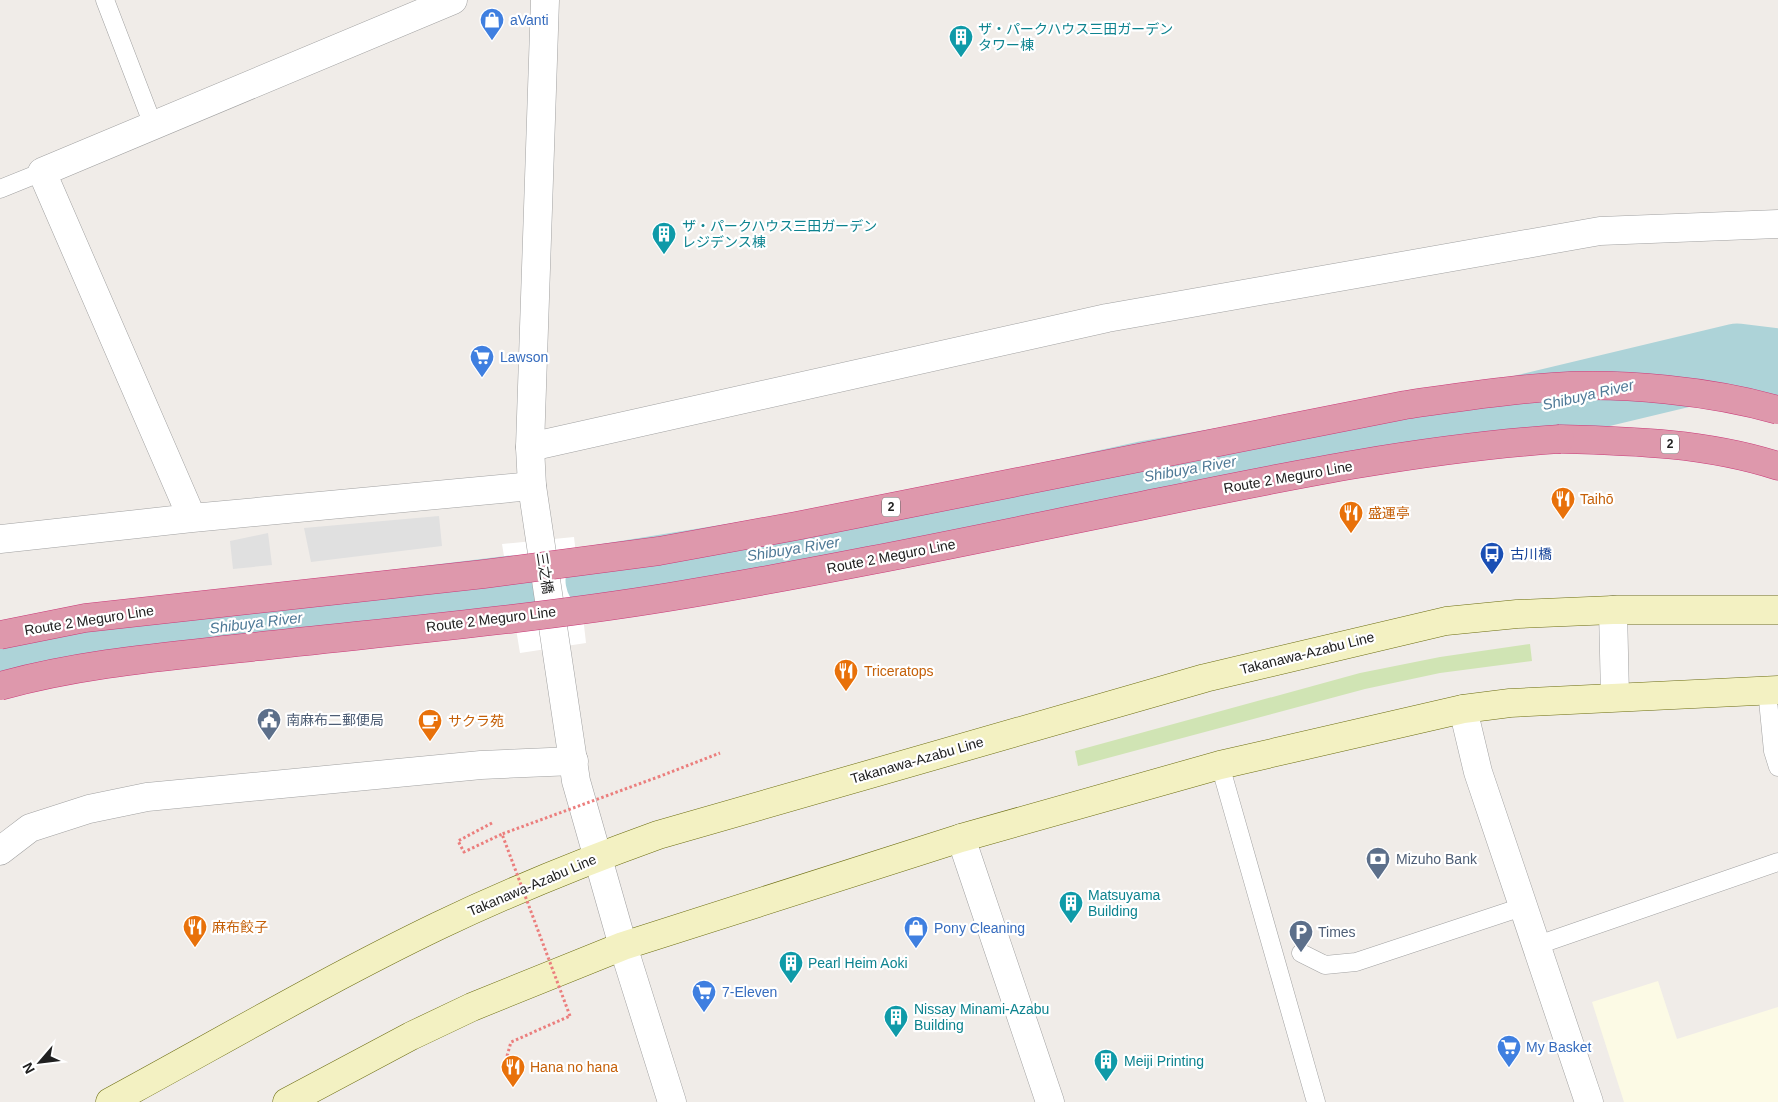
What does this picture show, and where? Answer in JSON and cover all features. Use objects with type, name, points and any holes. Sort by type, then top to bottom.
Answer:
[{"type":"highway","name":"Route 2 Meguro Line","points":[[0,635],[85,618],[484,574],[659,551],[796,526],[1405,405],[1499,392],[1553,386],[1610,386],[1712,397],[1778,410]]},
{"type":"highway","name":"Route 2 Meguro Line","points":[[0,686],[98,664],[492,620],[664,598],[809,573],[1224,489],[1410,455],[1509,442],[1560,439],[1662,443],[1712,450],[1778,466]]},
{"type":"main road","name":"Takanawa-Azabu Line","points":[[110,1102],[365,963],[438,926],[598,856],[658,835],[1205,678],[1446,621],[1517,614],[1613,610],[1778,610]]},
{"type":"main road","points":[[287,1102],[410,1036],[472,1007],[623,946],[961,838],[1220,765],[1463,709],[1510,702],[1772,690]]},
{"type":"street","points":[[192,518],[42,172],[453,0]]},
{"type":"street","name":"三之橋","points":[[545,0],[530,447],[532,486],[576,781],[623,946],[672,1102]]},
{"type":"street","points":[[530,447],[1107,318],[1600,231],[1778,224]]},
{"type":"street","points":[[0,539],[192,518],[532,486]]},
{"type":"street","points":[[1613,610],[1615,696]]},
{"type":"street","points":[[1463,709],[1478,772],[1589,1102]]},
{"type":"street","points":[[0,851],[30,828],[89,809],[147,797],[481,765],[574,761]]},
{"type":"street","points":[[961,838],[1050,1102]]},
{"type":"lane","points":[[105,0],[153,125]]},
{"type":"lane","points":[[0,189],[42,172]]},
{"type":"lane","points":[[1772,690],[1773,751],[1778,766]]},
{"type":"lane","points":[[1220,765],[1316,1102]]},
{"type":"lane","points":[[1535,946],[1778,862]]},
{"type":"lane","points":[[1301,953],[1325,965],[1356,962],[1522,907]]},
{"type":"path","points":[[492,823],[458,841],[464,852],[502,834],[720,753]]},
{"type":"path","points":[[502,834],[570,1016],[511,1042],[507,1056]]},
{"type":"shaded area","points":[[439,516],[442,546],[311,562],[304,528]]},
{"type":"shaded area","points":[[268,533],[272,565],[233,569],[230,541]]},
{"type":"shaded area","points":[[1658,981],[1677,1039],[1778,1007],[1778,1102],[1624,1102],[1592,1002]]},
{"type":"green space","points":[[1530,644],[1532,661],[1440,673],[1365,689],[1078,766],[1075,751],[1360,673],[1440,657]]},
{"type":"pier","points":[[574,537],[586,643],[520,653],[502,544]]},
{"type":"waterway","name":"Shibuya River","points":[[601,580],[869,537],[1148,476],[1516,412],[1737,359],[1778,364]]},
{"type":"waterway","name":"Shibuya River","points":[[0,659],[96,642],[512,591]]},
{"type":"place","name":"aVanti","points":[[492,41]]},
{"type":"place","name":"ザ・パークハウス三田ガーデン タワー棟","points":[[961,58]]},
{"type":"place","name":"ザ・パークハウス三田ガーデン レジデンス棟","points":[[664,255]]},
{"type":"place","name":"Lawson","points":[[482,378]]},
{"type":"place","name":"Taihō","points":[[1563,520]]},
{"type":"place","name":"盛運亭","points":[[1351,534]]},
{"type":"place","name":"古川橋","points":[[1492,575]]},
{"type":"place","name":"Triceratops","points":[[846,692]]},
{"type":"place","name":"南麻布二郵便局","points":[[269,741]]},
{"type":"place","name":"サクラ苑","points":[[430,742]]},
{"type":"place","name":"Mizuho Bank","points":[[1378,880]]},
{"type":"place","name":"Matsuyama Building","points":[[1071,924]]},
{"type":"place","name":"麻布餃子","points":[[195,948]]},
{"type":"place","name":"Pony Cleaning","points":[[916,949]]},
{"type":"place","name":"Times","points":[[1301,953]]},
{"type":"place","name":"Pearl Heim Aoki","points":[[791,984]]},
{"type":"place","name":"7-Eleven","points":[[704,1013]]},
{"type":"place","name":"Nissay Minami-Azabu Building","points":[[896,1038]]},
{"type":"place","name":"My Basket","points":[[1509,1068]]},
{"type":"place","name":"Meiji Printing","points":[[1106,1082]]},
{"type":"place","name":"Hana no hana","points":[[513,1088]]}]
